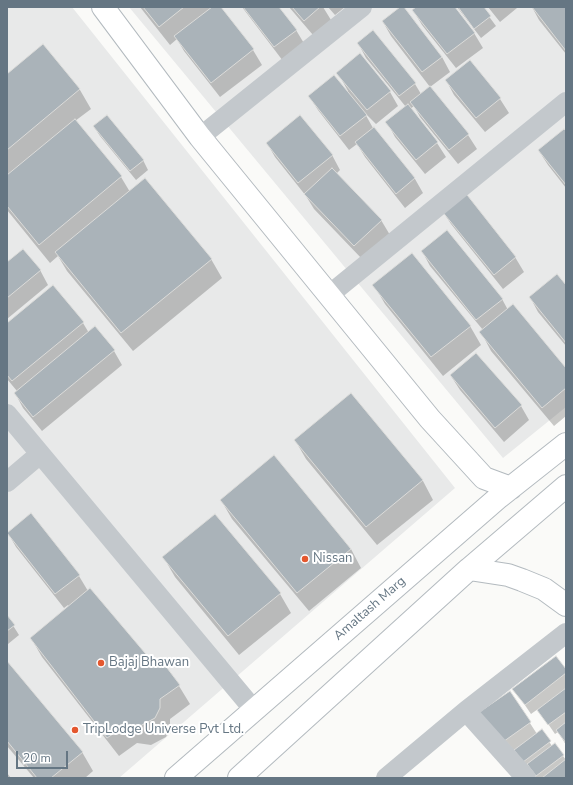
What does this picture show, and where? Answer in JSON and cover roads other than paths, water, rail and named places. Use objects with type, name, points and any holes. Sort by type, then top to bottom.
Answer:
[{"type":"main road","points":[[103,7],[200,137],[430,419],[484,478],[511,488]]},
{"type":"main road","name":"Amaltash Marg","points":[[176,778],[487,507],[566,444]]},
{"type":"main road","points":[[484,478],[487,507]]},
{"type":"main road","points":[[239,778],[469,569],[566,486]]},
{"type":"main road","points":[[469,569],[508,575],[544,589],[566,605]]},
{"type":"street","points":[[200,137],[362,7]]},
{"type":"street","points":[[329,295],[566,102]]},
{"type":"street","points":[[7,414],[254,710]]},
{"type":"street","points":[[7,482],[40,454]]},
{"type":"street","points":[[386,778],[466,711],[566,633]]},
{"type":"street","points":[[466,711],[526,778]]},
{"type":"place","name":"Nissan","points":[[305,559]]},
{"type":"place","name":"Bajaj Bhawan","points":[[101,663]]},
{"type":"place","name":"TripLodge Universe Pvt Ltd.","points":[[75,730]]}]
